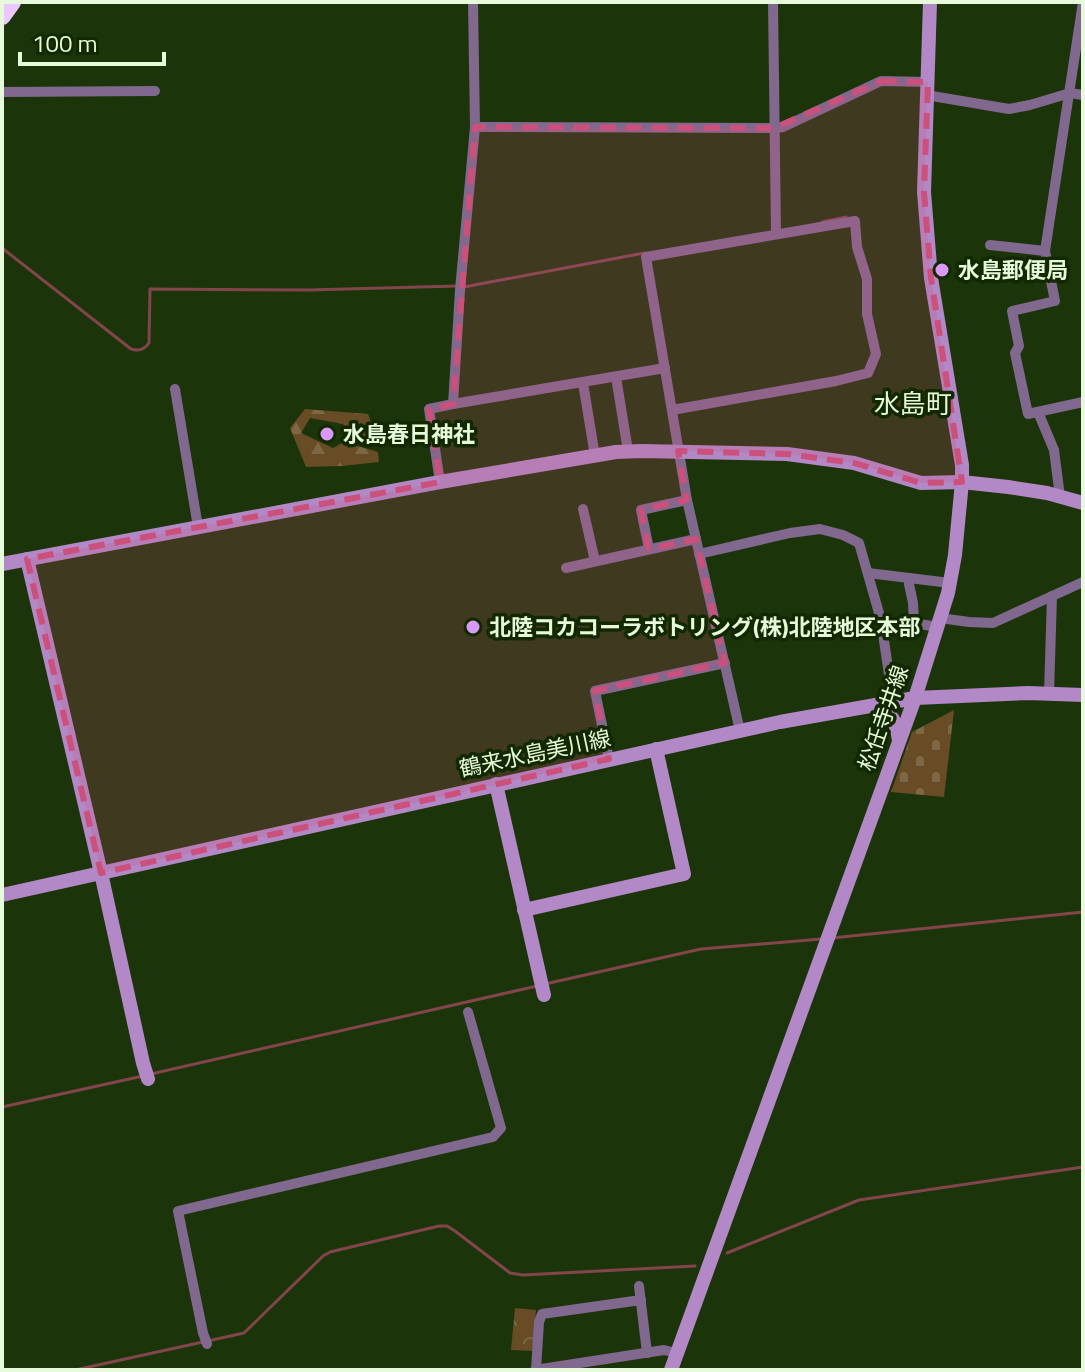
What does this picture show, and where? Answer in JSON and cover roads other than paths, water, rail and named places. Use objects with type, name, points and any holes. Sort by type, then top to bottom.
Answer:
[{"type":"highway","points":[[2,16],[12,2]]},
{"type":"main road","name":"松任寺井線","points":[[671,1370],[915,698],[950,583],[962,465],[931,278],[924,192],[930,2]]},
{"type":"main road","points":[[2,564],[440,482],[628,451],[787,454],[854,463],[921,483],[962,482],[1008,487],[1083,503]]},
{"type":"main road","points":[[27,559],[147,1074]]},
{"type":"main road","points":[[924,669],[930,681],[948,697]]},
{"type":"main road","name":"鶴来水島美川線","points":[[2,895],[609,759],[875,705],[915,698],[1083,695]]},
{"type":"main road","points":[[875,705],[896,721],[899,741]]},
{"type":"main road","points":[[524,910],[684,874],[656,749]]},
{"type":"main road","points":[[496,784],[542,989]]},
{"type":"street","points":[[453,404],[475,127],[473,2]]},
{"type":"street","points":[[773,2],[776,234]]},
{"type":"street","points":[[1083,2],[1045,251],[1055,301],[1012,311],[1019,346],[1015,353],[1028,414],[1083,402]]},
{"type":"street","points":[[475,127],[783,127],[881,81],[927,88],[1009,109],[1070,93],[1083,95]]},
{"type":"street","points":[[2,92],[155,91]]},
{"type":"street","points":[[672,410],[868,373],[876,354],[867,314],[867,279],[857,247],[855,221],[646,257],[687,500],[740,731]]},
{"type":"street","points":[[990,245],[1045,251]]},
{"type":"street","points":[[440,482],[429,409],[665,368]]},
{"type":"street","points":[[616,377],[628,451]]},
{"type":"street","points":[[583,383],[595,456]]},
{"type":"street","points":[[175,389],[198,527]]},
{"type":"street","points":[[1038,412],[1054,450],[1060,497]]},
{"type":"street","points":[[649,549],[641,510],[687,500]]},
{"type":"street","points":[[583,509],[595,561]]},
{"type":"street","points":[[699,554],[820,529],[859,543],[882,628],[893,702]]},
{"type":"street","points":[[566,568],[696,539]]},
{"type":"street","points":[[868,573],[950,583]]},
{"type":"street","points":[[910,578],[914,623]]},
{"type":"street","points":[[882,628],[914,623],[993,623],[1083,582]]},
{"type":"street","points":[[1049,694],[1052,596]]},
{"type":"street","points":[[609,759],[595,691],[725,663]]},
{"type":"street","points":[[206,1341],[178,1211],[493,1137],[501,1128],[468,1012]]},
{"type":"street","points":[[639,1286],[647,1353]]},
{"type":"street","points":[[641,1300],[542,1314],[536,1370],[584,1366],[664,1350],[677,1353]]},
{"type":"waterway","points":[[822,222],[846,217]]},
{"type":"waterway","points":[[2,248],[136,350],[143,349],[149,343],[150,289],[308,290],[457,286]]},
{"type":"waterway","points":[[464,287],[644,253]]},
{"type":"waterway","points":[[832,938],[1083,912]]},
{"type":"waterway","points":[[545,984],[701,949],[821,939]]},
{"type":"waterway","points":[[151,1074],[537,986]]},
{"type":"waterway","points":[[2,1107],[143,1076]]},
{"type":"waterway","points":[[727,1253],[859,1200],[1083,1167]]},
{"type":"waterway","points":[[75,1370],[244,1333],[330,1252],[439,1226],[455,1231],[510,1273],[523,1275],[695,1266]]},
{"type":"place","name":"水島郵便局","points":[[942,270]]},
{"type":"place","name":"水島春日神社","points":[[327,434]]},
{"type":"place","name":"北陸コカコーラボトリング(株)北陸地区本部","points":[[473,627]]},
{"type":"district","name":"水島町","points":[[913,404]]}]
